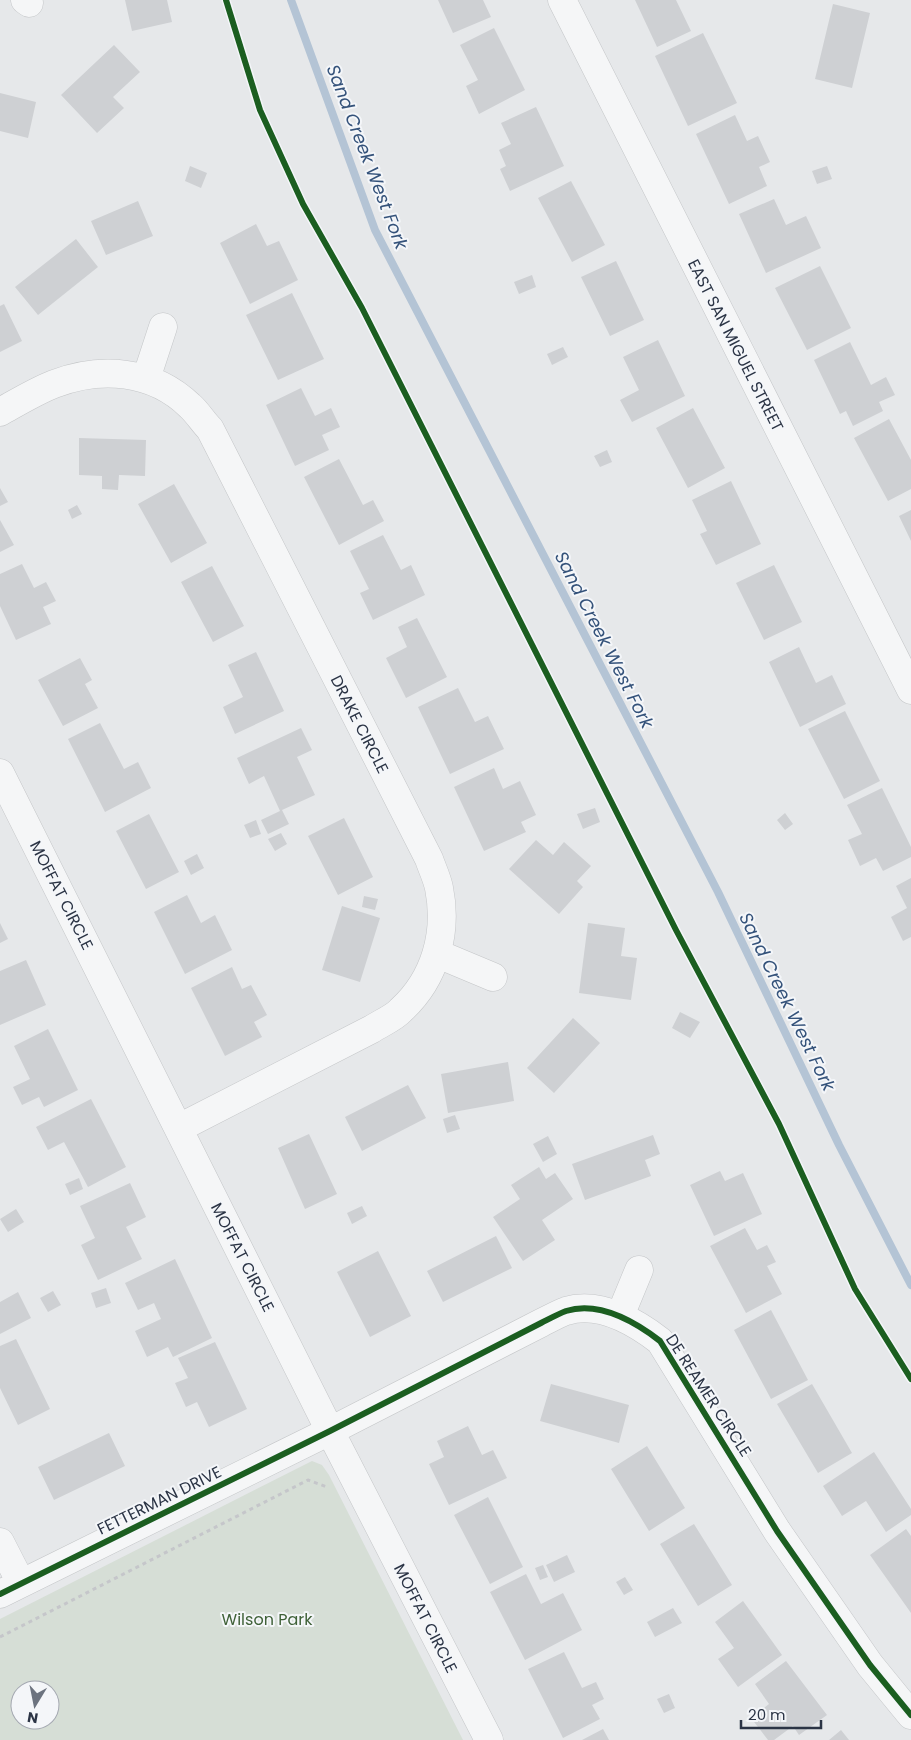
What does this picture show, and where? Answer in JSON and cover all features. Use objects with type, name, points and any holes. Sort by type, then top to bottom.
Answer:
[{"type":"street","name":"EAST SAN MIGUEL STREET","points":[[562,0],[911,690]]},
{"type":"street","points":[[146,379],[164,327]]},
{"type":"street","name":"DRAKE CIRCLE","points":[[0,412],[53,384],[83,374],[113,372],[146,379],[169,390],[190,406],[210,429],[424,850],[439,887],[443,917],[438,954],[422,984],[401,1011],[372,1029],[179,1128]]},
{"type":"street","name":"MOFFAT CIRCLE","points":[[0,773],[330,1431],[489,1740]]},
{"type":"street","points":[[438,954],[493,977]]},
{"type":"street","points":[[620,1316],[639,1270]]},
{"type":"street","name":"DE REAMER CIRCLE","points":[[330,1431],[567,1311],[594,1309],[620,1316],[642,1327],[660,1340],[777,1531],[870,1665],[911,1715]]},
{"type":"street","name":"FETTERMAN DRIVE","points":[[10,1589],[330,1431]]},
{"type":"street","points":[[0,1542],[10,1589]]},
{"type":"path","points":[[0,1637],[308,1480]]},
{"type":"green space","name":"Wilson Park","points":[[312,1461],[322,1465],[329,1475],[463,1740],[0,1740],[0,1619]]},
{"type":"building","points":[[125,0],[167,0],[172,22],[132,31]]},
{"type":"building","points":[[438,0],[483,0],[491,17],[453,33]]},
{"type":"building","points":[[635,0],[676,0],[691,31],[657,47]]},
{"type":"building","points":[[833,4],[870,13],[852,88],[815,79]]},
{"type":"building","points":[[494,28],[525,90],[479,114],[466,86],[478,80],[460,45]]},
{"type":"building","points":[[703,33],[737,103],[688,126],[655,56]]},
{"type":"building","points":[[114,45],[140,72],[113,97],[124,108],[97,133],[61,95]]},
{"type":"building","points":[[0,93],[36,102],[28,138],[0,131]]},
{"type":"building","points":[[536,107],[564,166],[510,191],[500,169],[506,166],[499,150],[511,144],[501,123]]},
{"type":"building","points":[[735,115],[747,141],[758,136],[770,162],[759,167],[767,186],[729,204],[696,134]]},
{"type":"building","points":[[190,166],[207,173],[201,188],[185,181]]},
{"type":"building","points":[[827,166],[832,179],[817,184],[812,171]]},
{"type":"building","points":[[571,181],[605,245],[572,262],[538,198]]},
{"type":"building","points":[[774,199],[786,225],[806,216],[821,248],[766,273],[739,214]]},
{"type":"building","points":[[138,201],[153,236],[106,255],[91,221]]},
{"type":"building","points":[[256,224],[267,246],[279,241],[298,280],[250,304],[220,243]]},
{"type":"building","points":[[76,239],[98,267],[38,315],[15,287]]},
{"type":"building","points":[[616,261],[644,320],[610,336],[581,277]]},
{"type":"building","points":[[820,266],[851,328],[807,350],[775,288]]},
{"type":"building","points":[[532,275],[536,287],[519,294],[514,282]]},
{"type":"building","points":[[292,293],[324,359],[278,380],[246,315]]},
{"type":"building","points":[[4,304],[22,341],[0,352],[0,306]]},
{"type":"building","points":[[658,340],[685,396],[632,422],[620,400],[639,390],[623,357]]},
{"type":"building","points":[[850,342],[871,385],[886,377],[895,395],[879,402],[883,411],[853,426],[846,411],[840,414],[814,360]]},
{"type":"building","points":[[563,347],[568,357],[552,365],[547,354]]},
{"type":"building","points":[[301,388],[315,416],[331,408],[340,427],[322,435],[329,450],[295,466],[266,405]]},
{"type":"building","points":[[693,408],[725,468],[688,488],[656,428]]},
{"type":"building","points":[[889,419],[911,460],[911,489],[888,501],[854,438]]},
{"type":"building","points":[[79,438],[146,440],[145,476],[119,475],[118,490],[102,489],[102,476],[79,475]]},
{"type":"building","points":[[607,450],[612,462],[600,467],[594,456]]},
{"type":"building","points":[[339,459],[363,505],[373,500],[384,521],[339,545],[304,477]]},
{"type":"building","points":[[731,481],[761,544],[716,565],[700,534],[707,531],[692,500]]},
{"type":"building","points":[[174,484],[207,543],[171,563],[138,504]]},
{"type":"building","points":[[0,488],[8,502],[0,506]]},
{"type":"building","points":[[77,505],[82,514],[72,519],[68,510]]},
{"type":"building","points":[[911,510],[911,541],[899,516]]},
{"type":"building","points":[[0,520],[14,545],[0,552]]},
{"type":"building","points":[[383,535],[401,570],[411,565],[425,595],[373,620],[360,593],[369,589],[350,551]]},
{"type":"building","points":[[22,564],[34,588],[46,582],[56,601],[43,607],[51,624],[16,640],[0,606],[0,574]]},
{"type":"building","points":[[774,565],[802,622],[764,640],[736,583]]},
{"type":"building","points":[[212,566],[244,626],[213,642],[181,582]]},
{"type":"building","points":[[417,618],[447,677],[406,698],[386,658],[407,647],[398,627]]},
{"type":"building","points":[[799,647],[816,683],[832,675],[846,704],[800,727],[769,662]]},
{"type":"building","points":[[256,652],[284,711],[235,734],[223,707],[243,697],[228,665]]},
{"type":"building","points":[[80,658],[92,680],[85,684],[98,708],[63,726],[38,680]]},
{"type":"building","points":[[458,688],[475,722],[488,716],[504,749],[450,774],[418,707]]},
{"type":"building","points":[[845,711],[880,781],[844,799],[808,729]]},
{"type":"building","points":[[100,723],[124,769],[138,762],[151,788],[105,812],[68,739]]},
{"type":"building","points":[[301,728],[312,750],[297,757],[315,795],[282,810],[289,824],[268,834],[261,820],[280,811],[264,776],[249,784],[237,758]]},
{"type":"building","points":[[494,768],[503,789],[520,781],[536,815],[521,822],[526,832],[484,851],[454,787]]},
{"type":"building","points":[[882,788],[911,847],[911,857],[883,871],[876,858],[860,866],[848,840],[862,834],[847,805]]},
{"type":"building","points":[[595,808],[600,822],[583,829],[577,814]]},
{"type":"building","points":[[785,813],[793,824],[785,830],[777,820]]},
{"type":"building","points":[[149,814],[179,872],[146,889],[116,831]]},
{"type":"building","points":[[344,818],[373,877],[338,895],[308,836]]},
{"type":"building","points":[[256,820],[261,834],[250,838],[244,825]]},
{"type":"building","points":[[281,833],[287,844],[275,851],[268,839]]},
{"type":"building","points":[[536,840],[553,855],[564,842],[591,866],[577,881],[583,887],[559,914],[509,869]]},
{"type":"building","points":[[197,854],[204,868],[191,875],[184,861]]},
{"type":"building","points":[[911,878],[911,937],[903,941],[891,917],[907,908],[896,886]]},
{"type":"building","points":[[187,895],[201,923],[215,915],[232,950],[185,974],[154,912]]},
{"type":"building","points":[[364,896],[378,899],[375,910],[362,907]]},
{"type":"building","points":[[342,906],[380,918],[360,982],[322,970]]},
{"type":"building","points":[[0,923],[8,939],[0,943]]},
{"type":"building","points":[[588,923],[625,928],[621,956],[637,958],[631,1000],[579,993]]},
{"type":"building","points":[[26,960],[46,1005],[0,1025],[0,971]]},
{"type":"building","points":[[232,967],[242,989],[251,985],[267,1015],[254,1022],[262,1037],[225,1056],[191,988]]},
{"type":"building","points":[[680,1012],[700,1022],[690,1038],[672,1028]]},
{"type":"building","points":[[573,1018],[600,1043],[554,1093],[527,1068]]},
{"type":"building","points":[[48,1029],[78,1090],[44,1107],[39,1097],[22,1105],[13,1087],[30,1079],[14,1046]]},
{"type":"building","points":[[508,1062],[514,1101],[448,1113],[441,1074]]},
{"type":"building","points":[[408,1085],[426,1118],[362,1151],[345,1117]]},
{"type":"building","points":[[91,1099],[126,1167],[88,1187],[64,1142],[48,1150],[36,1127]]},
{"type":"building","points":[[455,1115],[460,1129],[447,1133],[443,1119]]},
{"type":"building","points":[[309,1134],[337,1194],[305,1209],[278,1148]]},
{"type":"building","points":[[653,1135],[660,1154],[645,1160],[651,1176],[585,1200],[572,1164]]},
{"type":"building","points":[[548,1136],[557,1154],[543,1162],[533,1144]]},
{"type":"building","points":[[539,1167],[546,1179],[555,1173],[573,1199],[542,1220],[555,1240],[523,1261],[493,1217],[520,1199],[511,1185]]},
{"type":"building","points":[[720,1171],[725,1181],[743,1173],[762,1214],[714,1236],[690,1185]]},
{"type":"building","points":[[79,1178],[83,1189],[70,1195],[65,1184]]},
{"type":"building","points":[[130,1183],[146,1217],[126,1227],[142,1259],[98,1280],[81,1245],[95,1238],[80,1206]]},
{"type":"building","points":[[362,1206],[367,1216],[352,1224],[347,1213]]},
{"type":"building","points":[[16,1209],[24,1222],[8,1232],[0,1219]]},
{"type":"building","points":[[745,1228],[757,1250],[767,1245],[776,1262],[767,1266],[782,1294],[746,1313],[710,1246]]},
{"type":"building","points":[[496,1236],[512,1268],[443,1302],[427,1271]]},
{"type":"building","points":[[378,1251],[411,1316],[370,1337],[337,1272]]},
{"type":"building","points":[[175,1259],[212,1338],[173,1357],[168,1347],[147,1357],[135,1331],[161,1319],[154,1303],[138,1310],[125,1283]]},
{"type":"building","points":[[106,1288],[111,1303],[96,1308],[91,1293]]},
{"type":"building","points":[[53,1291],[61,1305],[48,1312],[40,1298]]},
{"type":"building","points":[[18,1292],[31,1318],[0,1334],[0,1302]]},
{"type":"building","points":[[771,1310],[808,1380],[771,1399],[734,1330]]},
{"type":"building","points":[[16,1339],[50,1409],[18,1425],[0,1388],[0,1346]]},
{"type":"building","points":[[215,1342],[247,1409],[209,1427],[197,1402],[186,1407],[175,1383],[188,1378],[178,1358]]},
{"type":"building","points":[[551,1384],[629,1405],[619,1443],[540,1421]]},
{"type":"building","points":[[812,1384],[852,1453],[818,1473],[777,1404]]},
{"type":"building","points":[[468,1426],[482,1455],[493,1450],[507,1478],[449,1505],[429,1464],[444,1457],[437,1441]]},
{"type":"building","points":[[109,1433],[125,1466],[54,1500],[38,1467]]},
{"type":"building","points":[[647,1446],[685,1508],[649,1531],[611,1469]]},
{"type":"building","points":[[874,1452],[911,1509],[911,1515],[886,1532],[866,1501],[842,1516],[823,1486]]},
{"type":"building","points":[[488,1497],[523,1567],[490,1584],[454,1515]]},
{"type":"building","points":[[694,1524],[732,1585],[698,1606],[660,1544]]},
{"type":"building","points":[[906,1529],[911,1536],[911,1613],[870,1555]]},
{"type":"building","points":[[567,1555],[575,1572],[554,1582],[546,1565]]},
{"type":"building","points":[[543,1565],[548,1577],[540,1580],[535,1568]]},
{"type":"building","points":[[526,1574],[541,1604],[563,1593],[582,1630],[525,1660],[490,1592]]},
{"type":"building","points":[[625,1577],[633,1590],[624,1595],[616,1582]]},
{"type":"building","points":[[743,1601],[782,1655],[738,1687],[718,1659],[734,1648],[715,1622]]},
{"type":"building","points":[[673,1608],[682,1623],[655,1637],[647,1622]]},
{"type":"building","points":[[564,1652],[582,1688],[596,1682],[604,1699],[592,1705],[600,1719],[563,1738],[528,1669]]},
{"type":"building","points":[[786,1661],[827,1715],[799,1735],[793,1726],[774,1740],[768,1740],[751,1718],[769,1704],[755,1684]]},
{"type":"building","points":[[669,1694],[675,1708],[664,1713],[657,1699]]},
{"type":"building","points":[[603,1729],[609,1740],[582,1740]]},
{"type":"building","points":[[841,1730],[849,1740],[829,1740]]},
{"type":"waterway","name":"Sand Creek West Fork","points":[[291,0],[375,230],[718,892],[839,1145],[911,1285]]},
{"type":"cycle path","points":[[226,0],[260,110],[303,204],[362,308],[676,930],[779,1124],[855,1289],[911,1379]]},
{"type":"cycle path","points":[[0,1594],[330,1431],[557,1315],[566,1311],[591,1309],[603,1311],[628,1320],[660,1341],[777,1531],[870,1665],[911,1715]]}]
